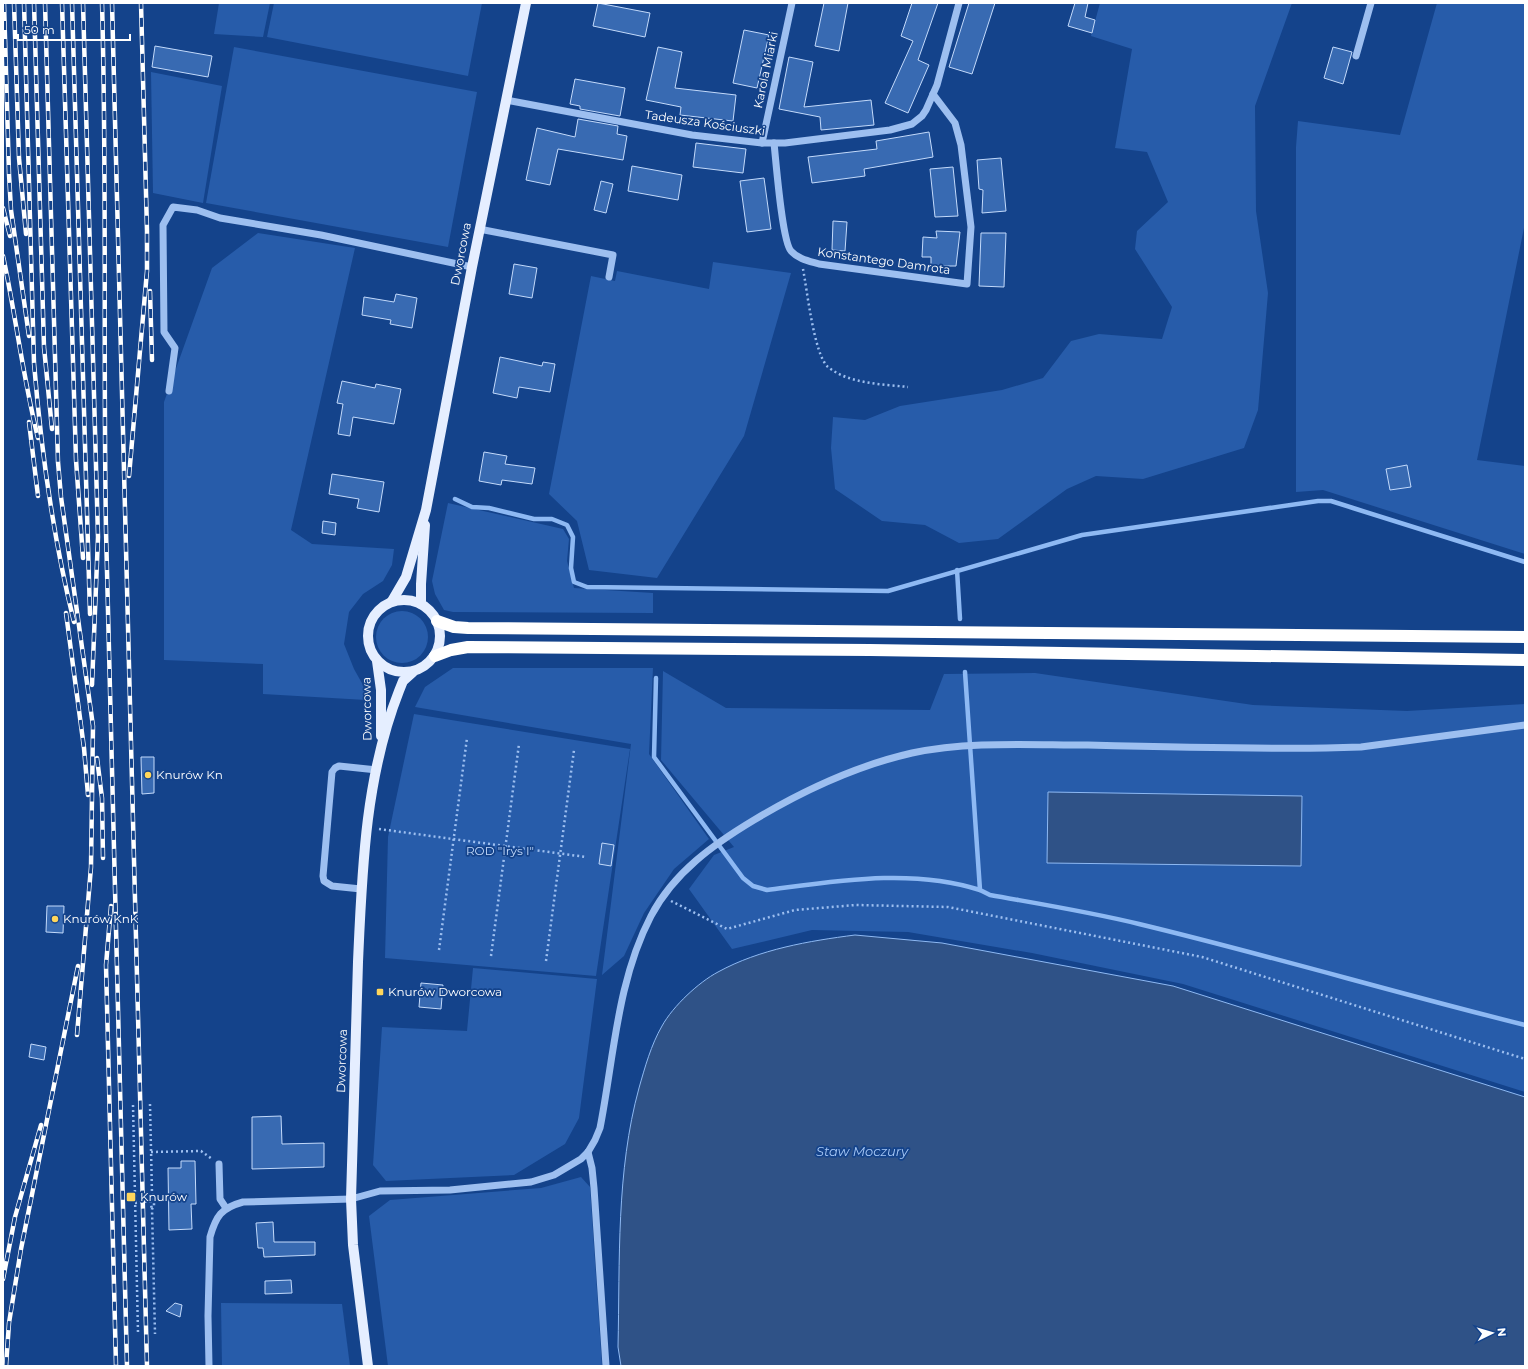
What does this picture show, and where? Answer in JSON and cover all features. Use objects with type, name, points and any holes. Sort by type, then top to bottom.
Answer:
[{"type":"highway","points":[[437,621],[454,627],[468,628],[1525,637]]},
{"type":"highway","points":[[435,656],[451,650],[468,647],[855,650],[1525,660]]},
{"type":"main road","name":"Dworcowa","points":[[392,601],[406,577],[426,510],[472,267],[526,3]]},
{"type":"main road","name":"Dworcowa","points":[[421,604],[426,510]]},
{"type":"main road","points":[[404,600],[421,604],[433,614],[437,621],[440,639],[435,656],[421,668],[413,672],[394,672],[385,668],[377,661],[368,642],[368,631],[376,612],[392,601],[404,600]]},
{"type":"main road","name":"Dworcowa","points":[[377,661],[381,681],[382,700],[380,756]]},
{"type":"main road","name":"Dworcowa","points":[[368,1366],[353,1245],[351,1199],[361,889],[367,827],[380,756],[399,691],[403,681],[413,672]]},
{"type":"street","name":"Karola Miarki","points":[[762,142],[792,3]]},
{"type":"street","name":"Tadeusza Kościuszki","points":[[506,100],[692,135],[762,142],[774,143],[878,132],[906,126],[922,116],[933,94],[959,3]]},
{"type":"street","points":[[1356,56],[1371,3]]},
{"type":"street","name":"Konstantego Damrota","points":[[774,143],[783,223],[790,250],[801,259],[819,264],[967,284],[971,227],[963,156],[955,123],[933,94]]},
{"type":"street","points":[[169,391],[175,348],[164,332],[163,225],[173,207],[196,210],[220,218],[321,235],[472,267]]},
{"type":"street","points":[[480,229],[613,255],[609,277]]},
{"type":"street","points":[[209,1366],[208,1316],[210,1237],[220,1214],[226,1208],[243,1202],[351,1199],[380,1191],[450,1190],[531,1182],[554,1175],[568,1168],[588,1152],[600,1128],[624,987],[643,933],[653,913],[691,864],[710,848],[787,801],[852,771],[913,753],[965,746],[1326,748],[1376,745],[1525,725]]},
{"type":"street","points":[[361,889],[332,886],[324,881],[323,876],[332,772],[339,766],[377,770]]},
{"type":"street","points":[[588,1152],[592,1168],[594,1188],[606,1366]]},
{"type":"street","points":[[218,1164],[220,1199],[226,1208]]},
{"type":"path","points":[[801,259],[814,331],[821,358],[827,367],[856,380],[908,386]]},
{"type":"path","points":[[439,950],[467,738]]},
{"type":"path","points":[[491,956],[519,744]]},
{"type":"path","points":[[546,961],[574,750]]},
{"type":"path","points":[[367,827],[586,857]]},
{"type":"path","points":[[664,897],[727,929],[795,910],[856,905],[948,907],[1202,957],[1525,1059]]},
{"type":"path","points":[[150,1104],[152,1194],[154,1197],[154,1207],[152,1209]]},
{"type":"path","points":[[133,1105],[138,1333]]},
{"type":"path","points":[[151,1152],[201,1151],[218,1164]]},
{"type":"path","points":[[135,1203],[150,1201],[152,1209],[155,1334]]},
{"type":"green space","points":[[219,3],[270,3],[263,37],[214,34]]},
{"type":"green space","points":[[274,3],[482,3],[468,76],[267,37]]},
{"type":"green space","points":[[1100,3],[1292,3],[1255,106],[1256,211],[1268,293],[1258,410],[1244,448],[1143,479],[1096,476],[1067,489],[998,539],[959,543],[925,525],[882,521],[835,489],[831,448],[833,417],[865,420],[900,406],[1002,390],[1043,378],[1071,341],[1099,334],[1162,339],[1172,307],[1135,249],[1137,231],[1168,202],[1147,152],[1115,148],[1132,49],[1091,36]]},
{"type":"green space","points":[[1437,3],[1525,3],[1525,223],[1477,460],[1525,466],[1525,554],[1323,490],[1296,492],[1296,147],[1298,121],[1400,135]]},
{"type":"green space","points":[[234,47],[477,92],[448,247],[206,203]]},
{"type":"green space","points":[[151,72],[222,86],[203,203],[153,193]]},
{"type":"green space","points":[[258,233],[355,248],[291,530],[312,544],[394,549],[392,565],[383,581],[363,594],[349,612],[344,644],[354,669],[363,685],[366,700],[263,694],[263,664],[164,660],[164,402],[212,268]]},
{"type":"green space","points":[[713,262],[791,273],[744,436],[657,578],[589,570],[577,521],[549,494],[591,276],[615,281],[617,271],[709,289]]},
{"type":"green space","points":[[448,503],[563,529],[569,539],[567,561],[574,588],[653,593],[653,613],[453,612],[444,610],[435,594],[432,581]]},
{"type":"green space","points":[[397,611],[407,611],[421,618],[428,632],[428,642],[421,656],[407,663],[397,663],[387,659],[380,652],[376,642],[376,632],[380,622],[387,615]]},
{"type":"green space","points":[[453,668],[653,668],[649,754],[709,839],[674,869],[644,913],[624,956],[602,975],[631,744],[415,707],[425,687]]},
{"type":"green space","points":[[663,671],[726,708],[930,710],[944,674],[1035,673],[1253,705],[1407,711],[1525,704],[1525,1092],[1183,984],[1032,953],[908,932],[812,930],[732,949],[689,889],[714,855],[734,847],[661,760]]},
{"type":"green space","name":"ROD \"Irys I\"","points":[[414,714],[630,749],[596,976],[385,958],[388,837]]},
{"type":"green space","points":[[473,968],[597,979],[579,1118],[565,1144],[514,1175],[386,1181],[373,1165],[382,1027],[467,1031]]},
{"type":"green space","points":[[581,1177],[590,1187],[602,1366],[388,1366],[369,1216],[390,1200],[541,1188]]},
{"type":"green space","points":[[221,1303],[342,1304],[350,1366],[222,1366]]},
{"type":"water","points":[[1048,792],[1302,796],[1301,866],[1047,863]]},
{"type":"water","name":"Staw Moczury","points":[[855,935],[942,943],[1173,986],[1525,1097],[1525,1366],[621,1366],[618,1347],[619,1249],[626,1152],[639,1088],[651,1048],[658,1033],[667,1018],[695,988],[711,976],[734,964],[751,957],[785,947]]},
{"type":"building","points":[[598,3],[650,13],[645,37],[593,26]]},
{"type":"building","points":[[824,3],[848,3],[839,51],[815,46]]},
{"type":"building","points":[[912,3],[938,3],[918,60],[929,65],[908,113],[885,103],[913,41],[901,36]]},
{"type":"building","points":[[969,3],[995,3],[972,74],[949,67]]},
{"type":"building","points":[[1075,3],[1088,3],[1085,17],[1095,20],[1092,33],[1068,26]]},
{"type":"building","points":[[744,30],[769,35],[757,88],[733,83]]},
{"type":"building","points":[[155,46],[212,56],[208,77],[152,67]]},
{"type":"building","points":[[658,47],[682,52],[675,88],[736,95],[733,121],[680,115],[681,107],[646,100]]},
{"type":"building","points":[[1333,47],[1352,52],[1343,84],[1324,78]]},
{"type":"building","points":[[789,57],[813,62],[804,107],[871,100],[874,125],[821,130],[820,117],[779,109]]},
{"type":"building","points":[[575,79],[625,88],[620,116],[580,109],[580,106],[570,104]]},
{"type":"building","points":[[578,119],[618,126],[617,134],[627,136],[623,160],[558,149],[550,185],[526,180],[537,128],[575,137]]},
{"type":"building","points":[[929,132],[933,157],[864,169],[865,176],[812,183],[808,157],[877,149],[876,141]]},
{"type":"building","points":[[696,143],[746,149],[743,173],[693,167]]},
{"type":"building","points":[[1001,158],[1006,211],[982,213],[983,190],[979,189],[977,160]]},
{"type":"building","points":[[632,166],[682,175],[678,200],[628,191]]},
{"type":"building","points":[[953,167],[958,216],[935,217],[930,169]]},
{"type":"building","points":[[764,178],[771,229],[747,232],[740,181]]},
{"type":"building","points":[[601,181],[613,184],[606,213],[594,210]]},
{"type":"building","points":[[833,221],[847,222],[845,251],[832,250]]},
{"type":"building","points":[[936,231],[960,232],[956,266],[931,266],[931,257],[922,257],[923,237],[937,238]]},
{"type":"building","points":[[981,233],[1006,233],[1004,287],[979,286]]},
{"type":"building","points":[[514,264],[537,268],[532,298],[509,294]]},
{"type":"building","points":[[396,294],[417,298],[412,328],[390,324],[391,320],[362,315],[364,297],[394,302]]},
{"type":"building","points":[[500,357],[542,366],[543,362],[555,364],[550,392],[519,387],[517,398],[493,393]]},
{"type":"building","points":[[342,381],[375,388],[376,384],[401,389],[394,424],[353,417],[350,436],[338,434],[343,404],[337,403]]},
{"type":"building","points":[[484,452],[507,456],[505,464],[535,468],[532,484],[502,480],[501,485],[479,481]]},
{"type":"building","points":[[1407,465],[1411,487],[1390,490],[1386,469]]},
{"type":"building","points":[[332,474],[384,482],[379,512],[357,508],[359,499],[329,494]]},
{"type":"building","points":[[323,521],[336,523],[335,535],[322,533]]},
{"type":"building","name":"Knurów Kn","points":[[141,757],[154,757],[154,793],[142,794]]},
{"type":"building","points":[[602,843],[614,845],[611,866],[599,864]]},
{"type":"building","name":"Knurów KnK","points":[[47,906],[64,906],[63,933],[46,932]]},
{"type":"building","points":[[421,983],[443,985],[441,1009],[419,1007]]},
{"type":"building","points":[[31,1044],[46,1047],[44,1060],[29,1057]]},
{"type":"building","points":[[281,1116],[282,1144],[324,1143],[324,1167],[252,1169],[252,1117]]},
{"type":"building","points":[[181,1161],[195,1161],[196,1204],[191,1204],[192,1229],[169,1230],[168,1168],[181,1168]]},
{"type":"building","points":[[273,1222],[274,1242],[315,1242],[315,1255],[264,1257],[263,1248],[258,1248],[256,1223]]},
{"type":"building","points":[[291,1280],[292,1293],[265,1294],[265,1281]]},
{"type":"building","points":[[175,1303],[182,1305],[180,1317],[166,1311]]},
{"type":"waterway","points":[[455,499],[472,507],[489,508],[534,519],[552,519],[567,525],[573,537],[571,568],[574,582],[587,587],[888,591],[1082,535],[1318,501],[1331,501],[1525,562]]},
{"type":"waterway","points":[[957,570],[960,619]]},
{"type":"waterway","points":[[965,672],[980,890],[990,895],[1065,908],[1139,924],[1525,1025]]},
{"type":"waterway","points":[[656,678],[654,757],[743,878],[753,886],[767,890],[847,880],[901,878],[928,879],[954,883],[980,890]]},
{"type":"railway","points":[[4,3],[11,210],[29,336]]},
{"type":"railway","points":[[14,3],[19,158],[26,234]]},
{"type":"railway","points":[[24,3],[34,363],[44,461],[54,526],[74,622]]},
{"type":"railway","points":[[34,3],[44,347],[52,429]]},
{"type":"railway","points":[[45,3],[58,462],[61,497],[93,726],[91,867],[77,1035]]},
{"type":"railway","points":[[62,3],[76,460],[83,558]]},
{"type":"railway","points":[[72,3],[90,614]]},
{"type":"railway","points":[[83,3],[98,537],[92,685]]},
{"type":"railway","points":[[102,3],[106,531],[127,1366]]},
{"type":"railway","points":[[112,3],[147,1366]]},
{"type":"railway","points":[[129,476],[147,271],[141,3]]},
{"type":"railway","points":[[3,208],[10,236]]},
{"type":"railway","points":[[3,256],[28,393],[38,438]]},
{"type":"railway","points":[[150,291],[152,360]]},
{"type":"railway","points":[[29,422],[38,496]]},
{"type":"railway","points":[[66,613],[84,748],[88,795]]},
{"type":"railway","points":[[97,758],[102,798],[103,858]]},
{"type":"railway","points":[[111,906],[106,965],[116,1366]]},
{"type":"railway","points":[[6,1366],[9,1323],[21,1249],[78,966]]},
{"type":"railway","points":[[3,1279],[15,1217],[41,1125]]},
{"type":"place","name":"Knurów Kn","points":[[148,775]]},
{"type":"place","name":"Knurów KnK","points":[[55,919]]},
{"type":"place","name":"Knurów Dworcowa","points":[[380,992]]},
{"type":"place","name":"Knurów","points":[[131,1197]]}]
